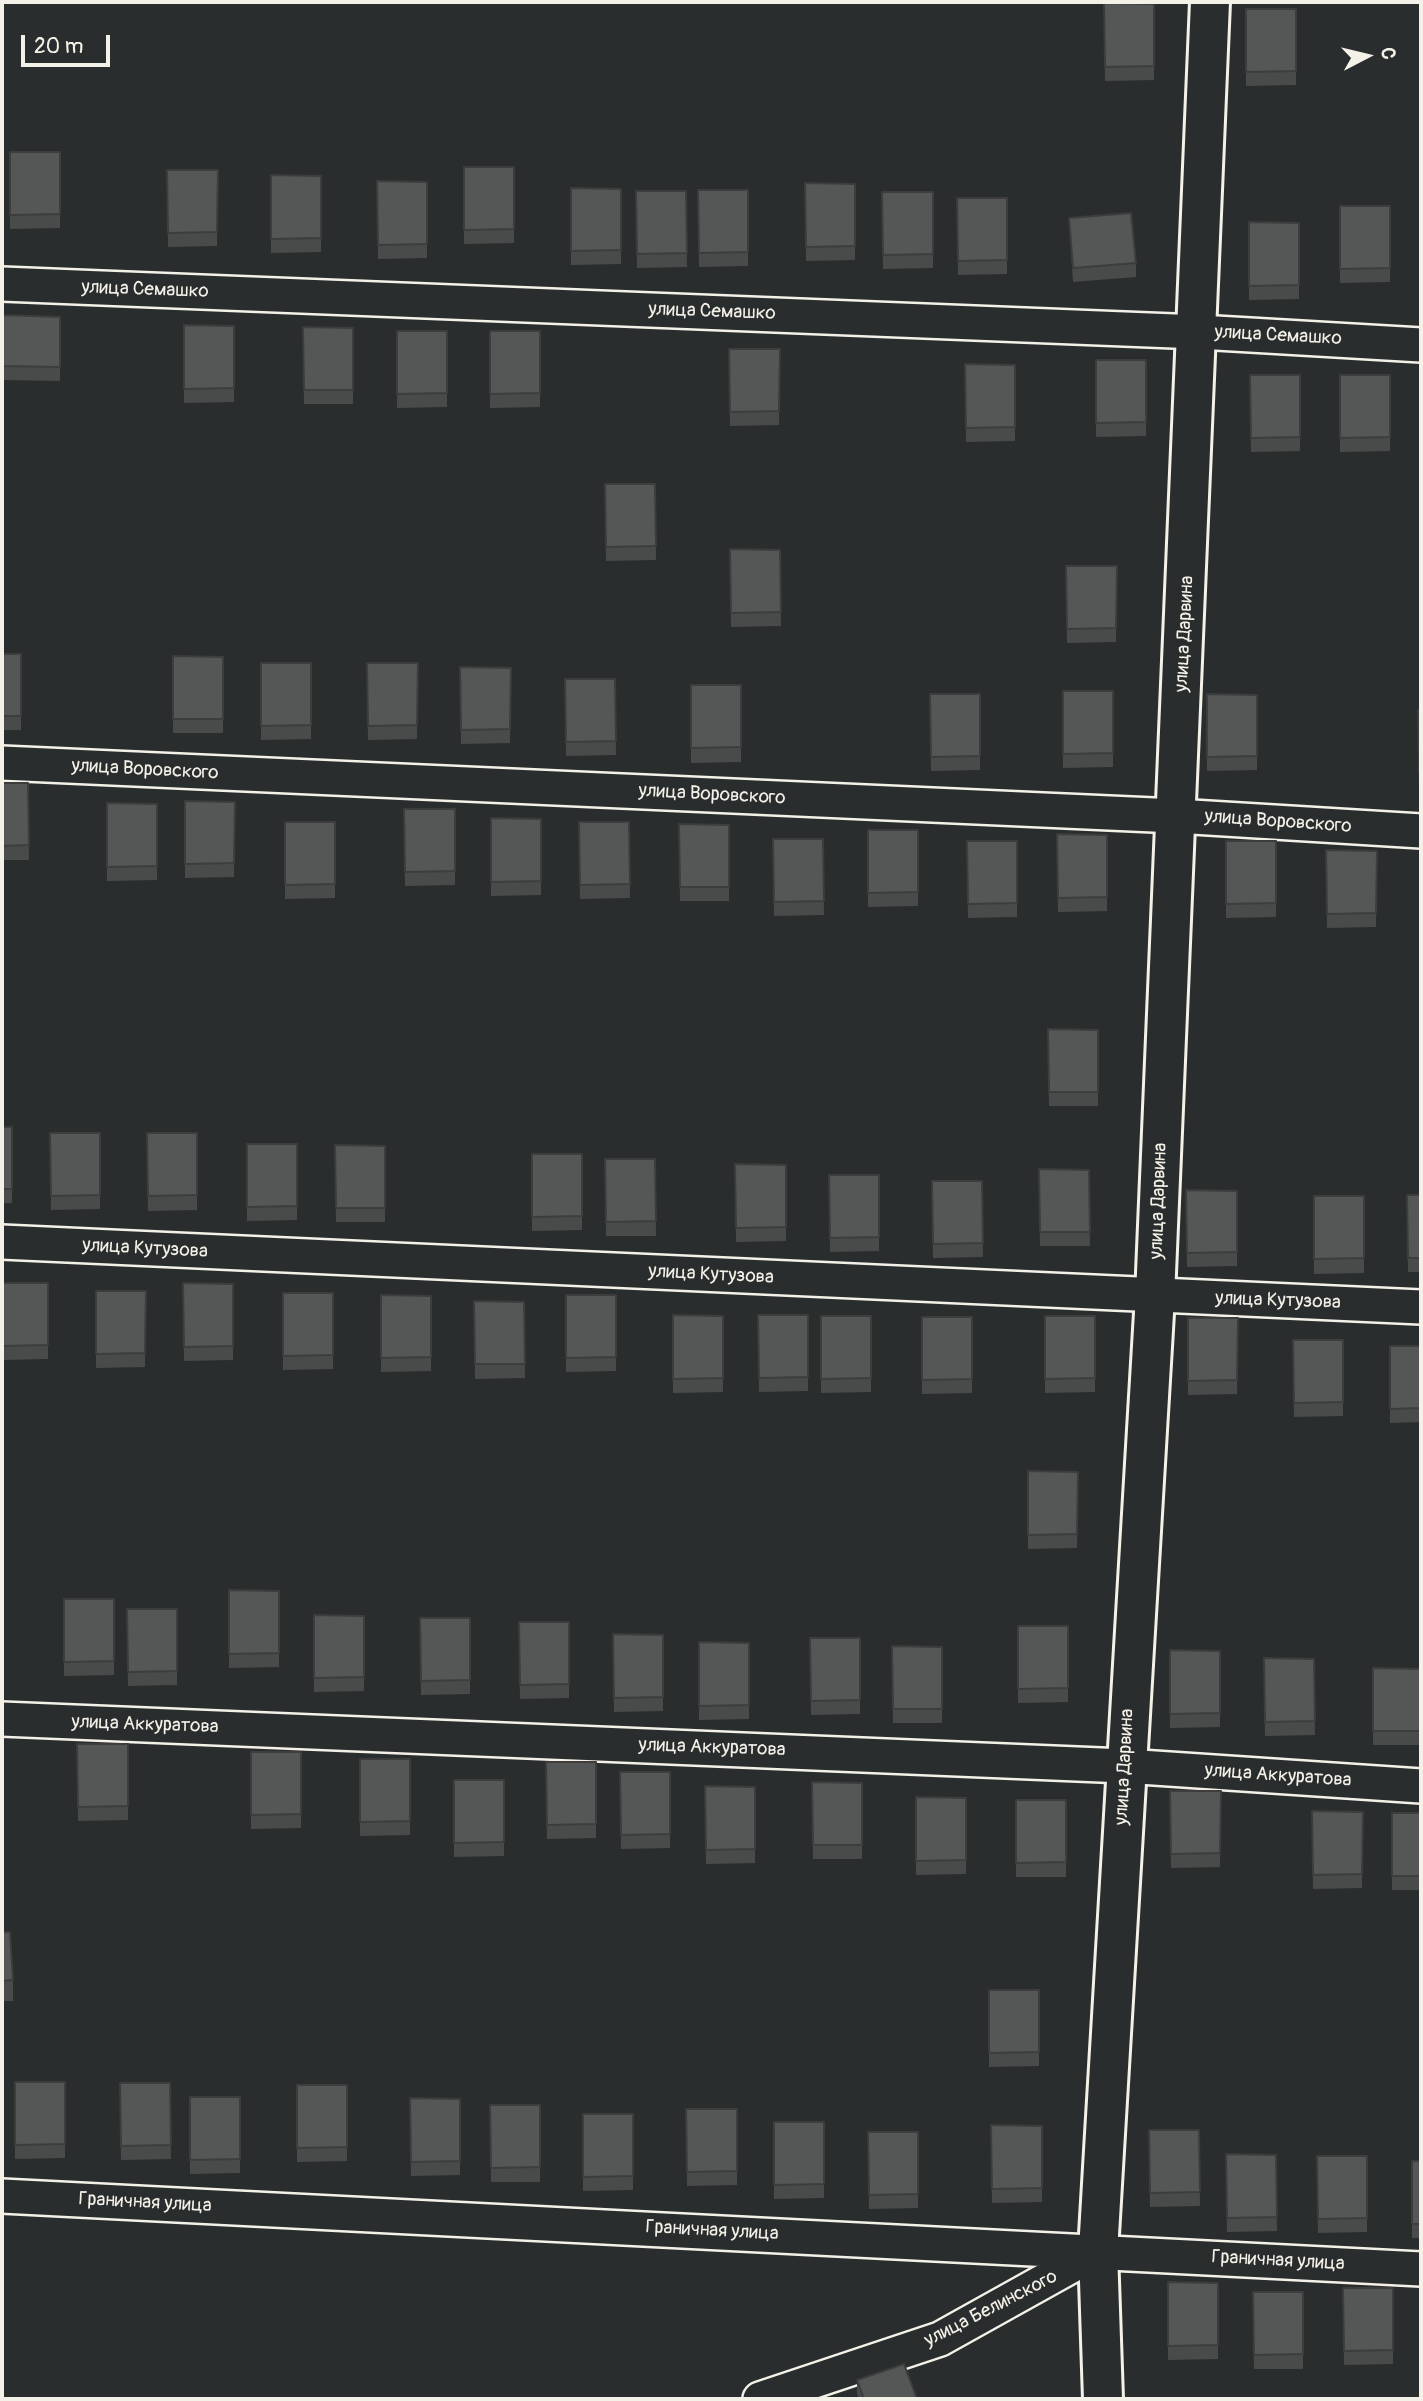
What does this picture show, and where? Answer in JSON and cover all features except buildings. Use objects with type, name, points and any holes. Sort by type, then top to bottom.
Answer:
[{"type":"street","name":"улица Дарвина","points":[[1103,2399],[1098,2251],[1155,1296],[1199,332],[1210,2]]},
{"type":"street","name":"улица Семашко","points":[[2,284],[1199,332],[1421,345]]},
{"type":"street","name":"улица Воровского","points":[[2,763],[1176,816],[1421,831]]},
{"type":"street","name":"улица Кутузова","points":[[2,1242],[1421,1307]]},
{"type":"street","name":"улица Аккуратова","points":[[2,1719],[1125,1766],[1421,1786]]},
{"type":"street","name":"Граничная улица","points":[[2,2196],[1421,2269]]},
{"type":"street","name":"улица Белинского","points":[[761,2399],[940,2339],[1098,2251]]}]
